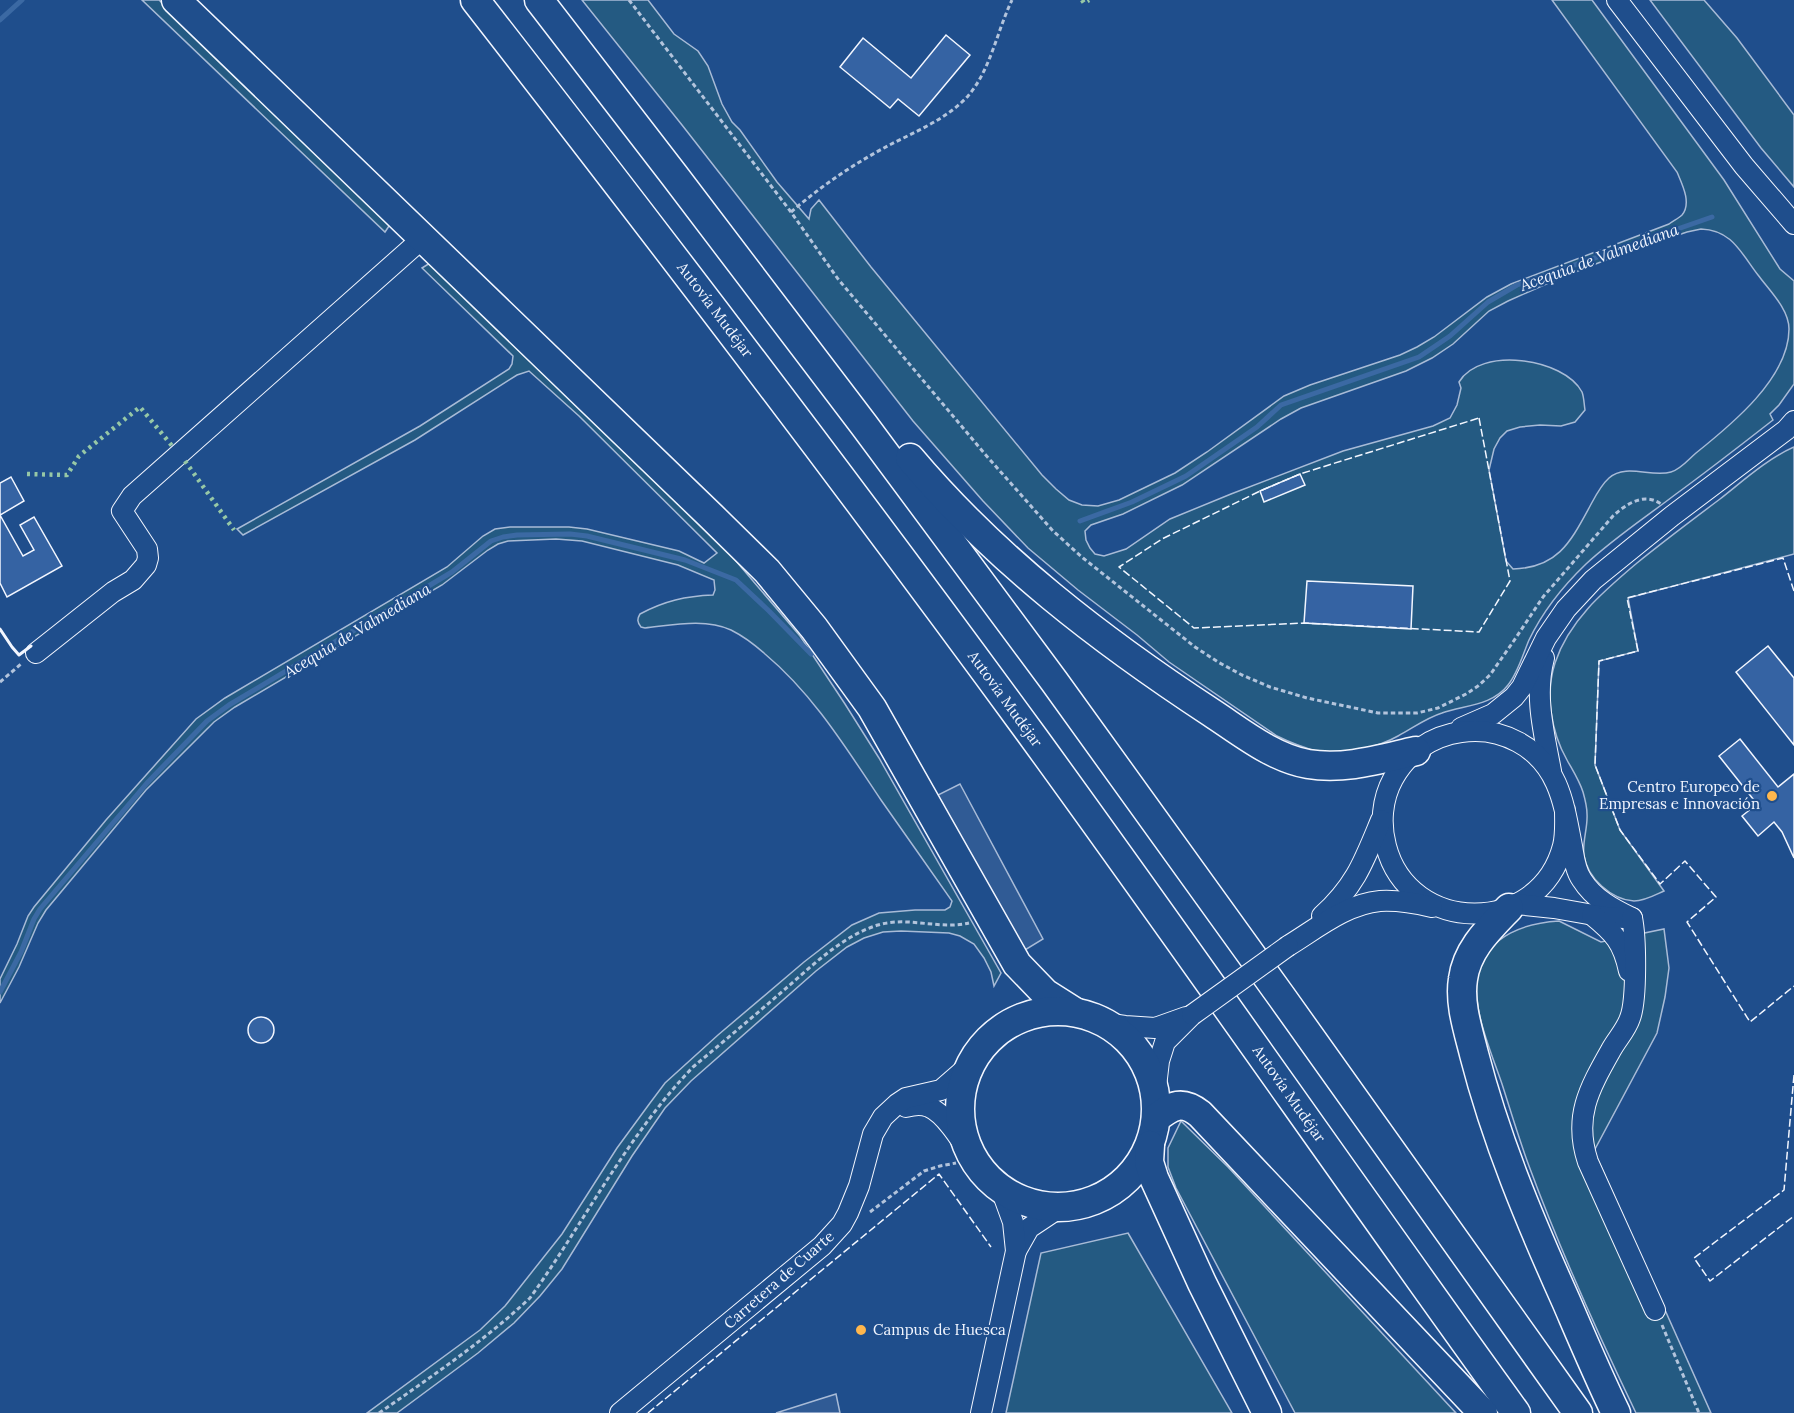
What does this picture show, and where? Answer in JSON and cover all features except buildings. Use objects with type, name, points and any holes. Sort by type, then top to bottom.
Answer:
[{"type":"highway","points":[[176,0],[767,571],[814,628],[872,708],[1017,964],[1045,993],[1075,1012]]},
{"type":"highway","name":"Autovía Mudéjar","points":[[476,0],[766,376],[1018,717],[1516,1413]]},
{"type":"highway","points":[[538,0],[864,425],[1054,681],[1578,1413]]},
{"type":"highway","points":[[864,425],[895,440],[926,477],[969,521],[1023,572],[1084,623],[1148,671],[1250,738],[1289,758],[1306,764],[1326,766],[1363,763],[1416,751]]},
{"type":"highway","points":[[1512,906],[1480,939],[1468,960],[1462,981],[1463,1003],[1479,1071],[1510,1169],[1549,1264],[1616,1413]]},
{"type":"highway","points":[[1007,1026],[1016,1008],[1018,997],[1017,964]]},
{"type":"highway","points":[[1202,1283],[1162,1216],[1155,1207],[1138,1198],[1122,1197],[1059,1208],[1029,1203],[1001,1189],[969,1164],[960,1115],[963,1088],[972,1063],[981,1048],[993,1036],[1007,1026],[1033,1014],[1075,1012],[1104,1023],[1123,1036],[1138,1053],[1152,1080],[1154,1119],[1149,1162],[1151,1171],[1202,1283],[1267,1413]]},
{"type":"highway","points":[[1087,1203],[1114,1190],[1135,1170],[1154,1119],[1169,1108],[1186,1105],[1200,1114],[1483,1413]]},
{"type":"street","points":[[1617,0],[1744,166],[1794,224]]},
{"type":"street","points":[[36,653],[113,592],[133,580],[146,565],[147,549],[122,511],[132,496],[423,238]]},
{"type":"street","points":[[1442,909],[1425,900],[1410,888],[1397,873],[1388,855],[1383,837],[1382,817],[1385,798],[1392,780],[1403,764],[1432,740],[1493,714],[1514,697],[1522,687],[1542,645],[1556,624],[1593,580],[1672,516],[1792,426]]},
{"type":"street","points":[[1552,774],[1541,718],[1539,690],[1544,660],[1556,624]]},
{"type":"street","points":[[1450,733],[1470,730],[1489,731],[1508,737],[1525,746],[1540,758],[1552,774],[1560,791],[1576,866],[1582,881],[1604,903],[1632,918]]},
{"type":"street","points":[[1154,1119],[1159,1061],[1166,1042],[1192,1015],[1287,946],[1347,910],[1369,902],[1398,901],[1459,913],[1476,914],[1492,913],[1512,906],[1532,894],[1545,881],[1555,865],[1566,829],[1565,810]]},
{"type":"street","points":[[1287,946],[1336,903],[1348,889],[1358,874],[1382,817]]},
{"type":"street","points":[[1512,906],[1632,918]]},
{"type":"street","points":[[1590,914],[1615,935],[1620,944],[1628,966],[1633,1000]]},
{"type":"street","points":[[1632,918],[1635,960],[1631,1016],[1589,1094],[1583,1116],[1581,1139],[1588,1162],[1655,1310]]},
{"type":"street","points":[[1104,1023],[1155,1028],[1192,1015]]},
{"type":"street","points":[[888,1111],[906,1098],[940,1090],[972,1063]]},
{"type":"street","points":[[888,1111],[914,1105],[923,1105],[937,1111],[969,1164]]},
{"type":"street","name":"Carretera de Cuarte","points":[[620,1413],[832,1237],[849,1213],[873,1134],[888,1111]]},
{"type":"street","points":[[1001,1189],[1013,1222],[1016,1251]]},
{"type":"street","points":[[981,1413],[1016,1251],[1029,1228],[1059,1208]]},
{"type":"path","points":[[629,0],[791,212],[838,279],[984,453],[1053,531],[1083,558],[1195,646],[1226,667],[1270,687],[1307,698],[1378,713],[1417,713],[1438,708],[1466,694],[1490,675],[1543,597],[1626,504],[1650,499],[1658,502],[1672,516]]},
{"type":"path","points":[[791,212],[817,190],[861,160],[954,109],[968,95],[983,73],[1012,0]]},
{"type":"path","points":[[0,682],[36,653]]},
{"type":"path","points":[[379,1413],[471,1347],[509,1318],[530,1298],[625,1152],[676,1085],[693,1067],[822,958],[846,941],[876,926],[899,922],[936,925],[963,924],[974,922],[989,914]]},
{"type":"path","points":[[866,1219],[874,1207],[924,1171],[940,1166],[969,1164]]},
{"type":"path","points":[[1655,1310],[1699,1413]]},
{"type":"shaded area","points":[[142,0],[159,0],[391,223],[385,232]]},
{"type":"shaded area","points":[[582,0],[648,0],[674,34],[698,51],[708,66],[722,104],[732,122],[777,182],[809,219],[811,209],[819,200],[871,267],[1042,475],[1069,500],[1082,505],[1098,506],[1119,500],[1175,473],[1284,396],[1400,355],[1434,337],[1487,297],[1511,284],[1669,224],[1682,215],[1686,199],[1677,172],[1552,0],[1592,0],[1724,180],[1780,269],[1794,281],[1794,384],[1770,414],[1773,420],[1619,536],[1578,572],[1554,599],[1541,619],[1529,640],[1515,675],[1501,692],[1486,701],[1436,715],[1381,744],[1348,752],[1319,752],[1277,736],[1169,662],[1028,548],[983,501],[913,421]],"holes":[[[1701,229],[1712,230],[1735,244],[1786,314],[1789,329],[1786,347],[1779,365],[1756,399],[1678,469],[1664,473],[1623,472],[1609,478],[1568,542],[1560,551],[1541,564],[1513,569],[1506,561],[1489,470],[1494,449],[1507,431],[1520,427],[1561,426],[1575,422],[1585,410],[1584,398],[1572,380],[1558,371],[1541,364],[1502,360],[1470,371],[1459,382],[1461,388],[1457,405],[1450,418],[1433,426],[1343,451],[1231,494],[1170,519],[1126,549],[1104,556],[1095,554],[1090,548],[1085,531],[1091,525],[1123,514],[1182,485],[1301,408],[1406,371],[1432,358],[1453,344],[1489,311],[1508,301],[1616,256],[1687,232]]]},
{"type":"shaded area","points":[[1650,0],[1704,0],[1737,38],[1794,115],[1794,187],[1761,148]]},
{"type":"shaded area","points":[[430,263],[730,554],[800,636],[879,758],[1001,973],[994,986],[991,972],[974,944],[949,933],[883,932],[847,947],[816,971],[691,1081],[665,1108],[632,1156],[562,1269],[514,1323],[478,1353],[397,1413],[367,1413],[480,1330],[505,1306],[562,1234],[617,1148],[665,1083],[718,1035],[804,962],[852,925],[879,913],[945,910],[950,907],[952,901],[828,722],[798,686],[765,654],[740,635],[721,626],[700,623],[641,627],[638,620],[640,614],[658,606],[684,598],[713,595],[714,580],[678,565],[582,541],[556,539],[508,541],[488,550],[442,585],[235,707],[214,722],[146,790],[46,910],[0,1003],[0,979],[34,907],[106,820],[196,719],[225,698],[447,567],[483,536],[495,529],[510,527],[569,527],[587,529],[679,551],[704,563],[717,553],[579,416],[529,371],[517,375],[415,440],[243,535],[237,529],[420,426],[509,369],[513,356],[422,268]]},
{"type":"shaded area","points":[[1794,447],[1794,554],[1628,598],[1638,651],[1599,661],[1595,765],[1620,830],[1664,891],[1638,901],[1617,897],[1595,879],[1586,864],[1584,850],[1587,809],[1585,800],[1580,783],[1561,749],[1551,713],[1550,687],[1555,663],[1569,633],[1578,620],[1612,584],[1756,471]]},
{"type":"shaded area","points":[[960,784],[1043,939],[1025,950],[932,798]]},
{"type":"shaded area","points":[[1559,921],[1601,942],[1664,929],[1669,968],[1657,1033],[1594,1151],[1711,1413],[1636,1413],[1553,1229],[1525,1156],[1487,1042],[1477,998],[1479,970],[1484,958],[1491,948],[1510,933],[1546,922]]},
{"type":"shaded area","points":[[1181,1121],[1228,1167],[1456,1413],[1295,1413],[1176,1188],[1168,1167],[1168,1148]]},
{"type":"shaded area","points":[[1128,1233],[1232,1413],[1006,1413],[1041,1253]]},
{"type":"shaded area","points":[[836,1394],[840,1413],[776,1413],[820,1399]]},
{"type":"waterway","points":[[0,20],[22,0]]},
{"type":"waterway","name":"Acequia de Valmediana","points":[[1080,521],[1132,502],[1186,476],[1257,427],[1281,405],[1419,357],[1450,336],[1488,302],[1517,285],[1712,217]]},
{"type":"waterway","name":"Acequia de Valmediana","points":[[0,992],[40,909],[147,783],[207,721],[229,705],[452,572],[491,541],[517,535],[570,534],[685,560],[736,580],[811,654]]},
{"type":"hedge","points":[[1082,0],[1084,3],[1089,0]]},
{"type":"hedge","points":[[27,474],[67,475],[79,456],[140,407],[173,447]]},
{"type":"hedge","points":[[185,461],[234,530]]},
{"type":"fence","points":[[1479,418],[1510,581],[1479,632],[1304,623],[1194,628],[1119,567],[1162,539],[1300,474],[1479,418]]},
{"type":"fence","points":[[1794,591],[1783,558],[1627,598],[1638,651],[1599,661],[1595,765],[1620,830],[1660,884],[1685,861],[1716,897],[1687,922],[1750,1022],[1794,986]]},
{"type":"fence","points":[[1794,1075],[1784,1190],[1694,1258],[1710,1281],[1794,1216]]},
{"type":"fence","points":[[648,1413],[939,1174],[991,1247]]},
{"type":"wall","points":[[0,629],[19,655],[31,646]]},
{"type":"place","name":"Centro Europeo de Empresas e Innovación","points":[[1772,796]]},
{"type":"place","name":"Campus de Huesca","points":[[861,1330]]}]
